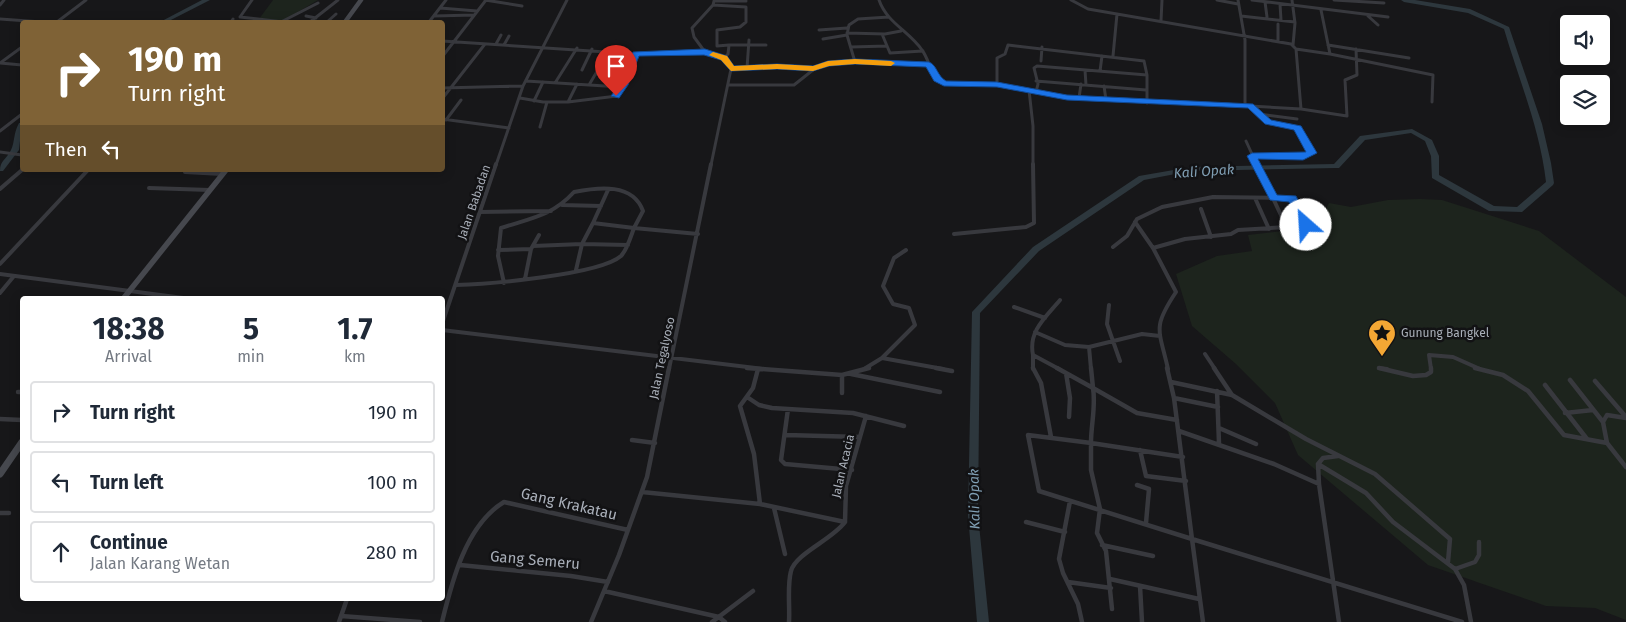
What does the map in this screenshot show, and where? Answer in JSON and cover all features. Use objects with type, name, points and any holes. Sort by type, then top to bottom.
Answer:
[{"type":"main road","points":[[346,20],[361,0]]},
{"type":"main road","points":[[125,296],[225,172]]},
{"type":"main road","points":[[0,474],[20,445]]},
{"type":"street","points":[[0,5],[4,0]]},
{"type":"street","points":[[60,20],[86,0]]},
{"type":"street","points":[[252,0],[240,17],[265,20]]},
{"type":"street","points":[[313,20],[338,0]]},
{"type":"street","points":[[430,20],[446,0]]},
{"type":"street","points":[[445,53],[484,0],[522,6]]},
{"type":"street","points":[[542,46],[567,0]]},
{"type":"street","points":[[879,0],[888,18],[924,51],[939,82],[997,84],[1079,98],[1147,103],[1179,102],[1245,105],[1348,115],[1344,101],[1345,80],[1357,75],[1356,49]]},
{"type":"street","points":[[1070,0],[1084,8],[1294,45]]},
{"type":"street","points":[[1161,22],[1162,0]]},
{"type":"street","points":[[1217,0],[1238,2],[1245,36],[1245,105]]},
{"type":"street","points":[[1252,0],[1368,16],[1388,16]]},
{"type":"street","points":[[1292,0],[1295,22],[1294,45],[1296,49],[1301,109]]},
{"type":"street","points":[[1334,0],[1384,4]]},
{"type":"street","points":[[705,52],[691,29],[713,5],[714,1],[746,1]]},
{"type":"street","points":[[1265,2],[1267,17]]},
{"type":"street","points":[[286,20],[318,3]]},
{"type":"street","points":[[1280,4],[1281,20]]},
{"type":"street","points":[[713,5],[746,7],[746,22],[740,27],[717,30],[717,46],[766,45]]},
{"type":"street","points":[[440,8],[477,11]]},
{"type":"street","points":[[1321,10],[1330,54]]},
{"type":"street","points":[[329,20],[336,14]]},
{"type":"street","points":[[1113,56],[1117,14]]},
{"type":"street","points":[[434,16],[474,15]]},
{"type":"street","points":[[306,16],[316,18]]},
{"type":"street","points":[[1241,16],[1295,22]]},
{"type":"street","points":[[1368,16],[1378,25]]},
{"type":"street","points":[[819,30],[847,28],[855,20],[888,18]]},
{"type":"street","points":[[0,19],[20,20]]},
{"type":"street","points":[[1278,24],[1278,41]]},
{"type":"street","points":[[847,28],[854,62]]},
{"type":"street","points":[[878,29],[890,53],[889,63]]},
{"type":"street","points":[[823,39],[847,34],[901,31]]},
{"type":"street","points":[[496,44],[501,34]]},
{"type":"street","points":[[504,45],[508,36]]},
{"type":"street","points":[[737,38],[737,45]]},
{"type":"street","points":[[445,40],[577,48],[636,54],[705,52],[724,58],[731,69],[782,66],[813,68],[828,63],[846,62],[929,64]]},
{"type":"street","points":[[747,68],[749,40]]},
{"type":"street","points":[[445,95],[485,44]]},
{"type":"street","points":[[1364,44],[1365,50]]},
{"type":"street","points":[[724,58],[728,54],[729,45]]},
{"type":"street","points":[[997,84],[997,58],[1005,54],[1007,45],[1042,47],[1078,54],[1113,56],[1146,63],[1147,103]]},
{"type":"street","points":[[1328,45],[1409,58]]},
{"type":"street","name":"Jalan Babadan","points":[[445,315],[523,86],[542,46]]},
{"type":"street","points":[[851,47],[887,46]]},
{"type":"street","points":[[1041,61],[1042,47]]},
{"type":"street","points":[[0,63],[20,48]]},
{"type":"street","points":[[555,83],[577,48]]},
{"type":"street","points":[[1296,49],[1355,58],[1434,75],[1432,102]]},
{"type":"street","points":[[582,70],[592,50]]},
{"type":"street","points":[[590,85],[609,51]]},
{"type":"street","points":[[890,53],[924,51]]},
{"type":"street","points":[[520,98],[534,101],[568,102],[616,96],[636,54]]},
{"type":"street","points":[[1078,54],[1078,60]]},
{"type":"street","points":[[1100,71],[1102,56]]},
{"type":"street","points":[[0,63],[20,65]]},
{"type":"street","points":[[1036,92],[1034,68],[1045,65],[1147,75]]},
{"type":"street","points":[[728,88],[794,85],[813,68]]},
{"type":"street","name":"Jalan Tegalyoso","points":[[591,622],[642,492],[698,234],[731,69]]},
{"type":"street","points":[[1084,70],[1086,85]]},
{"type":"street","points":[[597,74],[626,76]]},
{"type":"street","points":[[526,81],[621,87]]},
{"type":"street","points":[[1036,81],[1146,90]]},
{"type":"street","points":[[534,101],[543,82]]},
{"type":"street","points":[[568,102],[577,84]]},
{"type":"street","points":[[1079,98],[1081,84]]},
{"type":"street","points":[[445,88],[523,86]]},
{"type":"street","points":[[1104,86],[1106,100]]},
{"type":"street","points":[[954,234],[1026,226],[1034,223],[1033,126],[1029,90]]},
{"type":"street","points":[[445,119],[461,100]]},
{"type":"street","points":[[540,128],[547,102]]},
{"type":"street","points":[[1250,106],[1268,122],[1297,128],[1312,153],[1303,157],[1252,156]]},
{"type":"street","points":[[1259,114],[1297,119]]},
{"type":"street","points":[[0,131],[20,116]]},
{"type":"street","points":[[445,120],[509,128]]},
{"type":"street","points":[[1246,141],[1287,228]]},
{"type":"street","points":[[0,152],[20,155]]},
{"type":"street","points":[[0,189],[20,172]]},
{"type":"street","points":[[0,264],[86,172]]},
{"type":"street","points":[[185,172],[225,172]]},
{"type":"street","points":[[149,188],[210,190]]},
{"type":"street","points":[[576,270],[582,244],[608,190]]},
{"type":"street","points":[[456,284],[504,282],[604,265],[616,259],[628,244],[643,210],[636,198],[624,192],[608,190],[574,192],[552,211],[502,227],[498,238],[498,250],[500,276],[504,282]]},
{"type":"street","points":[[1113,247],[1127,236],[1135,222],[1162,207],[1184,201],[1213,197],[1293,198],[1306,224],[1269,230],[1238,230],[1231,234],[1175,241],[1153,248]]},
{"type":"street","points":[[1255,198],[1269,230]]},
{"type":"street","points":[[562,204],[601,206]]},
{"type":"street","points":[[1200,209],[1211,237]]},
{"type":"street","points":[[480,212],[552,211]]},
{"type":"street","points":[[1135,222],[1153,248],[1176,292],[1161,314],[1158,327],[1174,398],[1186,481],[1198,599],[1203,622]]},
{"type":"street","points":[[593,223],[698,234]]},
{"type":"street","points":[[525,279],[532,248],[538,235]]},
{"type":"street","points":[[498,250],[582,244],[628,244]]},
{"type":"street","points":[[445,330],[758,368],[842,375],[851,374],[869,368],[882,358],[896,342],[908,334],[915,325],[909,308],[893,304],[883,286],[894,258],[906,250]]},
{"type":"street","points":[[0,274],[168,296]]},
{"type":"street","points":[[0,293],[14,276]]},
{"type":"street","points":[[1051,437],[1041,383],[1032,367],[1032,342],[1035,332],[1060,300]]},
{"type":"street","points":[[1108,305],[1106,320],[1112,344],[1120,361]]},
{"type":"street","points":[[1014,307],[1045,318]]},
{"type":"street","points":[[1035,332],[1066,345],[1089,348],[1112,344],[1138,333],[1160,336]]},
{"type":"street","points":[[1089,348],[1096,404],[1091,420],[1091,470],[1100,509],[1097,533],[1106,551],[1112,609]]},
{"type":"street","points":[[1033,354],[1137,413],[1177,420]]},
{"type":"street","points":[[1205,354],[1232,395]]},
{"type":"street","points":[[1379,368],[1399,374],[1426,376],[1430,372],[1429,354],[1458,359],[1475,368],[1497,372],[1532,394],[1562,433],[1606,443]]},
{"type":"street","points":[[882,358],[952,371]]},
{"type":"street","points":[[758,368],[756,380],[740,406],[747,424],[760,481],[760,504]]},
{"type":"street","points":[[1066,373],[1070,398],[1069,417]]},
{"type":"street","points":[[851,374],[940,392]]},
{"type":"street","points":[[842,375],[842,393]]},
{"type":"street","points":[[1570,380],[1603,422],[1606,443],[1626,467]]},
{"type":"street","points":[[1595,381],[1626,418]]},
{"type":"street","points":[[1171,382],[1232,395],[1386,481],[1413,509],[1450,539],[1448,562]]},
{"type":"street","points":[[1546,385],[1565,413],[1587,439]]},
{"type":"street","points":[[1217,391],[1219,443]]},
{"type":"street","points":[[747,397],[759,405],[788,409],[840,411],[904,426]]},
{"type":"street","points":[[1174,398],[1218,407]]},
{"type":"street","points":[[788,409],[782,460],[785,464],[852,470]]},
{"type":"street","points":[[1565,413],[1592,410]]},
{"type":"street","points":[[1603,422],[1607,415],[1626,418]]},
{"type":"street","name":"Jalan Acacia","points":[[845,522],[846,486],[866,416]]},
{"type":"street","points":[[0,419],[20,420]]},
{"type":"street","points":[[1219,428],[1256,444]]},
{"type":"street","points":[[1179,431],[1219,443],[1296,472],[1303,479],[1319,484]]},
{"type":"street","points":[[786,435],[836,435],[860,438]]},
{"type":"street","points":[[1182,457],[1028,435],[1039,491],[1462,622]]},
{"type":"street","points":[[632,440],[654,443]]},
{"type":"street","points":[[1140,450],[1146,476],[1186,481]]},
{"type":"street","points":[[1339,456],[1322,458],[1318,464],[1319,484],[1339,622]]},
{"type":"street","points":[[1318,464],[1366,493],[1392,522],[1455,569],[1464,585],[1471,622]]},
{"type":"street","points":[[1137,484],[1149,489],[1146,523]]},
{"type":"street","points":[[642,492],[760,504],[845,522],[838,532],[800,559],[791,570],[789,622]]},
{"type":"street","points":[[1070,501],[1065,532],[1058,554],[1059,564],[1078,604],[1082,622]]},
{"type":"street","name":"Gang Krakatau","points":[[460,565],[487,513],[495,505],[504,502],[628,530]]},
{"type":"street","points":[[774,508],[785,554]]},
{"type":"street","points":[[0,513],[9,513]]},
{"type":"street","points":[[1026,522],[1065,532]]},
{"type":"street","points":[[1455,569],[1476,563],[1480,559],[1479,542]]},
{"type":"street","points":[[1102,545],[1153,556]]},
{"type":"street","points":[[442,622],[448,593],[460,565]]},
{"type":"street","name":"Gang Semeru","points":[[460,565],[503,571],[568,574],[608,582]]},
{"type":"street","points":[[1110,579],[1198,599]]},
{"type":"street","points":[[1068,582],[1111,588]]},
{"type":"street","points":[[1140,586],[1142,622]]},
{"type":"street","points":[[604,591],[722,620]]},
{"type":"street","points":[[712,622],[722,620],[753,591]]},
{"type":"street","points":[[346,601],[340,619],[420,622]]},
{"type":"shaded area","points":[[273,0],[318,0],[284,20],[259,19]]},
{"type":"shaded area","points":[[1388,200],[1442,200],[1539,231],[1626,297],[1626,620],[1595,608],[1546,606],[1428,565],[1298,455],[1275,403],[1236,364],[1192,326],[1176,274],[1217,256],[1252,251],[1248,235],[1309,228],[1321,218],[1329,203],[1351,207]]},
{"type":"waterway","points":[[167,20],[207,0]]},
{"type":"waterway","name":"Kali Opak","points":[[983,622],[973,515],[976,312],[1036,249],[1142,178],[1191,169],[1336,166],[1363,138],[1412,131],[1428,140],[1435,156],[1435,176],[1492,209],[1519,210],[1550,183],[1544,143],[1507,28],[1470,11],[1404,0]]},
{"type":"waterway","points":[[0,169],[15,150],[20,128]]},
{"type":"slow traffic","points":[[713,55],[724,58],[730,64],[731,69],[777,66],[813,68],[828,63],[891,63]]},
{"type":"place","name":"Gunung Bangkel","points":[[1382,357]]},
{"type":"route","points":[[616,96],[623,85],[636,54],[658,55],[705,52],[724,58],[730,64],[731,69],[777,66],[813,68],[828,63],[855,62],[929,64],[939,82],[944,83],[997,84],[1067,97],[1147,103],[1188,102],[1245,105],[1250,106],[1268,122],[1297,128],[1312,153],[1309,156],[1303,157],[1252,156],[1274,198],[1293,198],[1306,225]]}]
